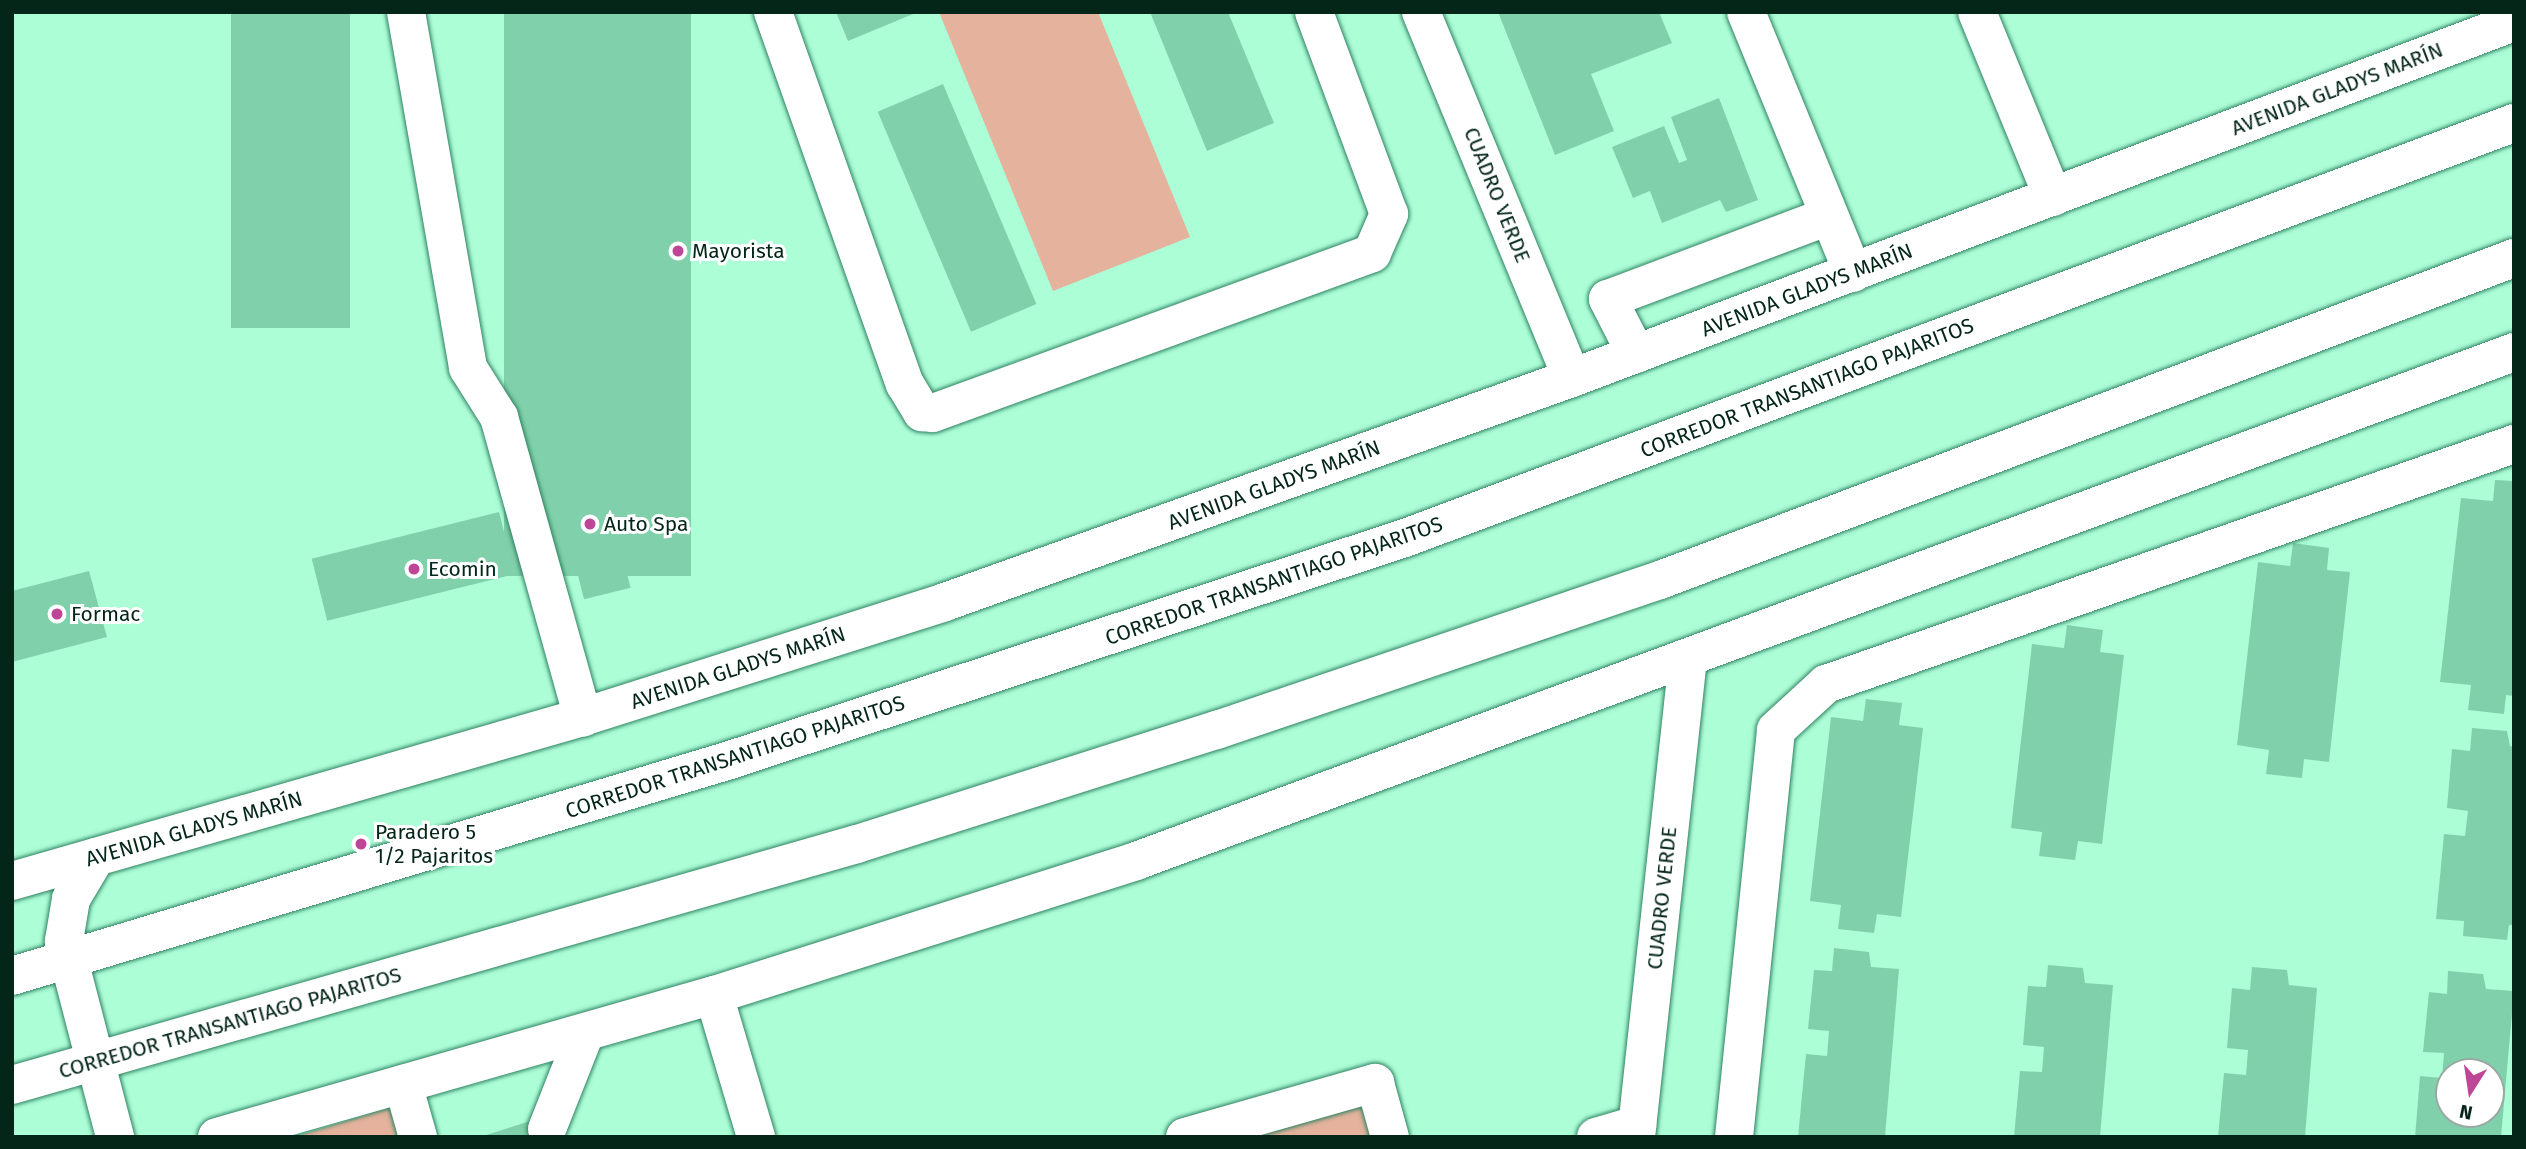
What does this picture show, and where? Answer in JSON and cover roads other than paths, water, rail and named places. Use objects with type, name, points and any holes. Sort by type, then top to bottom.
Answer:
[{"type":"main road","points":[[406,12],[468,368],[499,417],[583,717]]},
{"type":"main road","points":[[773,12],[905,384],[922,412],[933,413],[1372,253],[1389,214],[1314,12]]},
{"type":"main road","name":"CUADRO VERDE","points":[[1422,12],[1572,378]]},
{"type":"main road","points":[[1746,12],[1826,217],[1853,273]]},
{"type":"main road","points":[[1977,12],[2053,197]]},
{"type":"main road","name":"AVENIDA GLADYS MARÍN","points":[[12,881],[583,717],[945,602],[1572,378],[2514,22]]},
{"type":"main road","name":"CORREDOR TRANSANTIAGO PAJARITOS","points":[[12,976],[743,755],[1405,538],[2514,123]]},
{"type":"main road","points":[[1636,354],[1608,299],[1826,217]]},
{"type":"main road","name":"CORREDOR TRANSANTIAGO PAJARITOS","points":[[12,1085],[857,844],[1426,661],[1660,580],[2514,258]]},
{"type":"main road","points":[[217,1137],[714,995],[1136,861],[2514,352]]},
{"type":"main road","points":[[1734,1137],[1776,730],[1826,684],[2514,444]]},
{"type":"main road","name":"CUADRO VERDE","points":[[1637,1131],[1688,659]]},
{"type":"main road","points":[[96,857],[71,898],[65,922],[66,961],[115,1137]]},
{"type":"main road","points":[[714,995],[756,1137]]},
{"type":"main road","points":[[547,1129],[585,1033]]},
{"type":"main road","points":[[1185,1137],[1375,1083],[1390,1137]]},
{"type":"main road","points":[[403,1084],[418,1137]]},
{"type":"main road","points":[[1597,1137],[1637,1131]]},
{"type":"place","name":"Mayorista","points":[[678,251]]},
{"type":"place","name":"Auto Spa","points":[[590,524]]},
{"type":"place","name":"Ecomin","points":[[414,569]]},
{"type":"place","name":"Formac","points":[[57,614]]},
{"type":"place","name":"Paradero 5 1/2 Pajaritos","points":[[361,844]]}]
